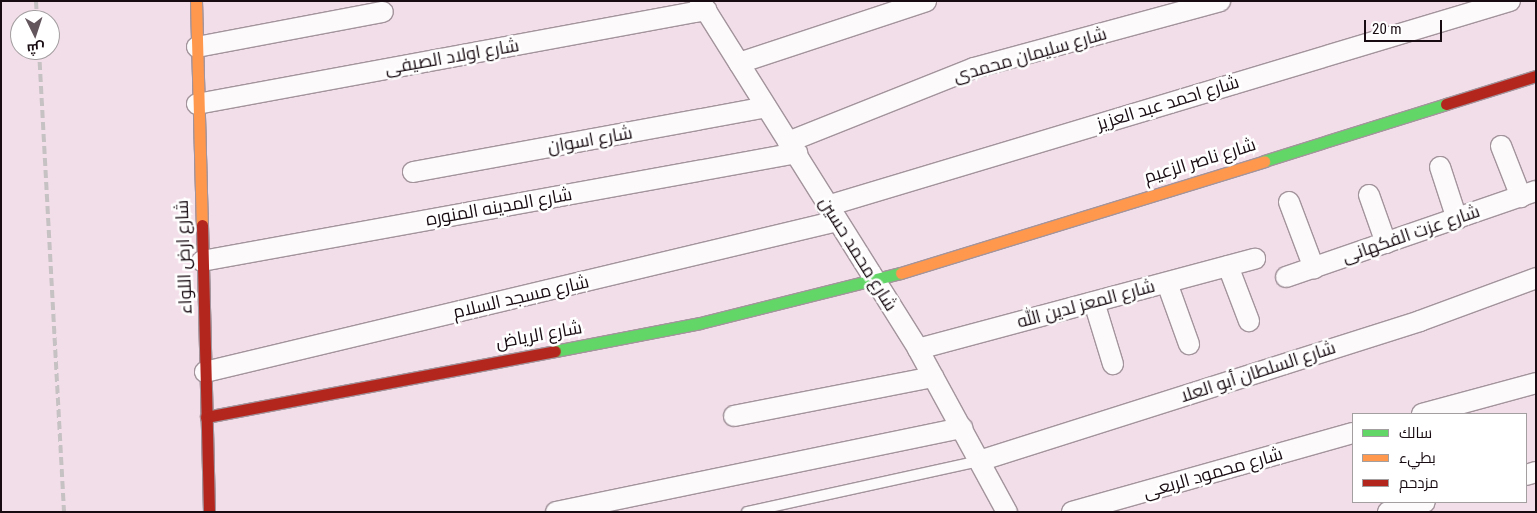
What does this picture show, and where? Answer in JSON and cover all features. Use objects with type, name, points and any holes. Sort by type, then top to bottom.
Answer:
[{"type":"street","name":"شارع ارض اللواء","points":[[196,1],[197,104],[209,512]]},
{"type":"street","points":[[739,63],[926,1]]},
{"type":"street","name":"شارع سليمان محمدى","points":[[793,148],[974,68],[1220,1]]},
{"type":"street","name":"شارع احمد عبد العزيز","points":[[832,214],[1510,1]]},
{"type":"street","name":"شارع محمد حسين","points":[[703,6],[918,349],[1007,512]]},
{"type":"street","name":"شارع اولاد الصيفى","points":[[197,104],[703,6]]},
{"type":"street","points":[[197,47],[384,12]]},
{"type":"street","name":"شارع ناصر الزعيم","points":[[876,281],[1536,76]]},
{"type":"street","name":"شارع اسوان","points":[[413,172],[766,107]]},
{"type":"street","points":[[1501,146],[1528,194]]},
{"type":"street","name":"شارع المدينه المنوره","points":[[202,261],[793,148]]},
{"type":"street","points":[[1440,167],[1457,219]]},
{"type":"street","name":"شارع عزت الفكهانى","points":[[1286,277],[1528,194]]},
{"type":"street","points":[[1369,195],[1386,243]]},
{"type":"street","points":[[1289,202],[1314,268]]},
{"type":"street","name":"شارع مسجد السلام","points":[[205,372],[832,214]]},
{"type":"street","name":"شارع المعز لدين الله","points":[[918,349],[1255,259]]},
{"type":"street","points":[[1228,266],[1249,321]]},
{"type":"street","name":"شارع السلطان أبو العلا","points":[[979,461],[1420,321],[1536,278]]},
{"type":"street","name":"شارع الرياض","points":[[206,417],[700,324],[876,281]]},
{"type":"street","points":[[1167,283],[1189,344]]},
{"type":"street","points":[[1094,302],[1113,364]]},
{"type":"street","points":[[734,416],[933,377]]},
{"type":"street","points":[[1426,413],[1536,383]]},
{"type":"street","points":[[556,512],[962,428]]},
{"type":"street","name":"شارع محمود الربعى","points":[[1072,512],[1352,434]]},
{"type":"street","points":[[1388,512],[1421,503]]},
{"type":"lane","points":[[747,512],[979,461]]},
{"type":"railway","points":[[36,1],[36,10]]},
{"type":"railway","points":[[40,60],[64,512]]},
{"type":"traffic: fast","points":[[1264,161],[1446,104]]},
{"type":"traffic: fast","points":[[555,351],[700,323],[901,273]]},
{"type":"traffic: slow","points":[[196,1],[202,225]]},
{"type":"traffic: slow","points":[[901,273],[1264,161]]},
{"type":"traffic: jam","points":[[1446,104],[1536,76]]},
{"type":"traffic: jam","points":[[202,225],[209,512]]},
{"type":"traffic: jam","points":[[206,417],[555,351]]}]
